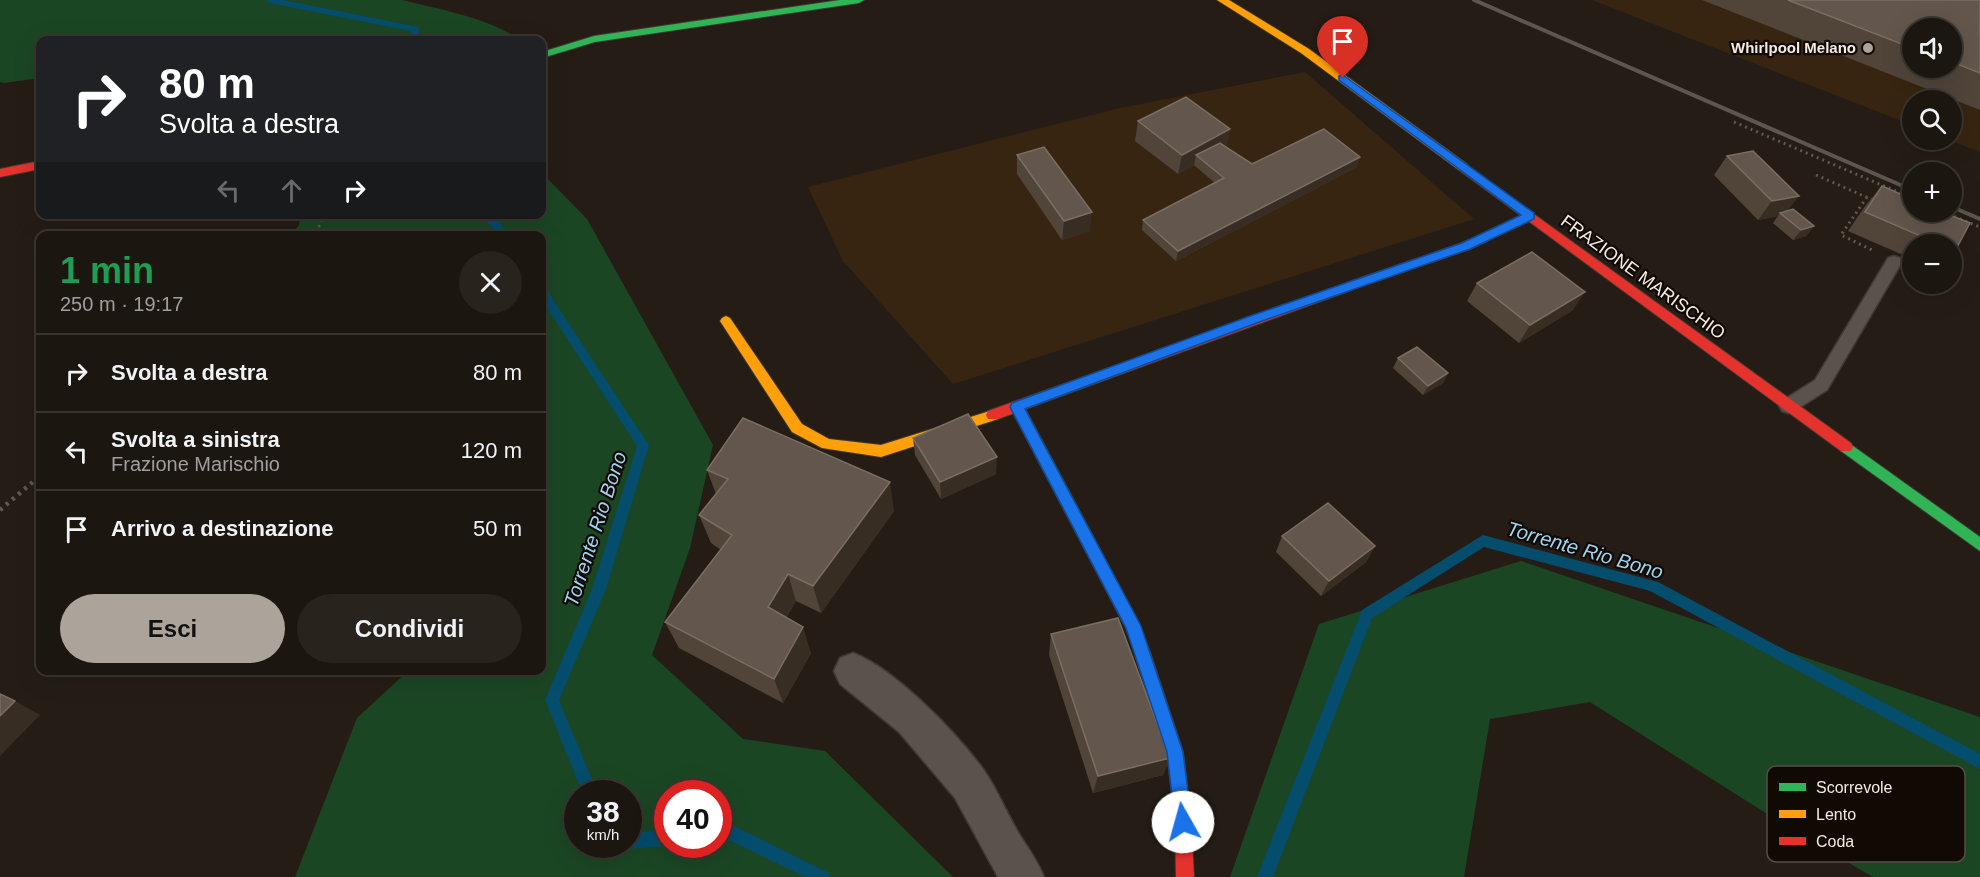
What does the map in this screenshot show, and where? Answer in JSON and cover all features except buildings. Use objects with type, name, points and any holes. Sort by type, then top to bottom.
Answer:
[{"type":"street","points":[[546,54],[594,39],[859,0]]},
{"type":"street","name":"FRAZIONE MARISCHIO","points":[[1222,0],[1305,51],[1980,545]]},
{"type":"street","points":[[0,173],[36,166]]},
{"type":"street","points":[[726,321],[797,428],[827,444],[880,451],[1017,407],[1258,318],[1466,246],[1530,216]]},
{"type":"street","points":[[1017,407],[1133,626],[1175,752],[1183,822],[1185,877]]},
{"type":"street","points":[[853,671],[913,719],[969,784],[1006,852],[1023,877]]},
{"type":"lane","points":[[1788,406],[1821,385],[1894,262]]},
{"type":"path","points":[[1734,122],[1902,194]]},
{"type":"path","points":[[1816,175],[1876,201]]},
{"type":"path","points":[[1867,197],[1842,235],[1894,262]]},
{"type":"path","points":[[1962,220],[1980,227]]},
{"type":"path","points":[[0,510],[36,479]]},
{"type":"shaded area","points":[[1592,0],[1980,0],[1980,152],[1962,145],[1962,90],[1902,90],[1902,121]]},
{"type":"shaded area","points":[[1305,72],[1474,219],[953,384],[843,261],[808,187],[1120,108]]},
{"type":"green space","points":[[0,0],[402,0],[479,20],[513,36],[36,36],[36,79],[0,82]]},
{"type":"green space","points":[[546,177],[587,219],[713,445],[690,548],[652,655],[743,739],[825,751],[953,877],[295,877],[357,718],[404,675],[546,675],[546,231],[294,231],[300,219],[546,219]]},
{"type":"green space","points":[[1521,561],[1980,717],[1980,877],[1873,877],[1847,862],[1965,862],[1965,766],[1767,766],[1767,814],[1590,702],[1490,719],[1464,877],[1230,877],[1319,624]]},
{"type":"waterway","name":"Torrente Rio Bono","points":[[270,0],[415,29],[416,36]]},
{"type":"waterway","name":"Torrente Rio Bono","points":[[491,219],[500,231]]},
{"type":"waterway","name":"Torrente Rio Bono","points":[[546,298],[643,445],[599,589],[552,700],[585,780]]},
{"type":"waterway","name":"Torrente Rio Bono","points":[[1265,877],[1367,614],[1483,541],[1653,586],[1980,762]]},
{"type":"waterway","name":"Torrente Rio Bono","points":[[732,833],[822,877]]},
{"type":"waterway","name":"Torrente Rio Bono","points":[[642,840],[654,839]]},
{"type":"railway","points":[[1474,0],[1902,186]]},
{"type":"railway","points":[[1962,211],[1980,219]]},
{"type":"traffic: fast","points":[[546,54],[594,39],[859,0]]},
{"type":"traffic: fast","points":[[1350,286],[1466,246],[1530,216]]},
{"type":"traffic: fast","points":[[1846,447],[1980,545]]},
{"type":"traffic: slow","points":[[1222,0],[1305,51],[1463,167]]},
{"type":"traffic: slow","points":[[726,321],[797,428],[827,444],[881,451],[993,415]]},
{"type":"traffic: slow","points":[[1017,407],[1133,626],[1143,655]]},
{"type":"traffic: jam","points":[[0,173],[36,166]]},
{"type":"traffic: jam","points":[[1463,167],[1846,447]]},
{"type":"traffic: jam","points":[[993,415],[1350,286]]},
{"type":"traffic: jam","points":[[1143,655],[1175,752],[1183,822],[1185,877]]},
{"type":"place","name":"Whirlpool Melano","points":[[1868,48]]},
{"type":"route","points":[[1183,822],[1175,752],[1133,626],[1017,407],[1258,318],[1466,246],[1530,216],[1343,78]]}]
